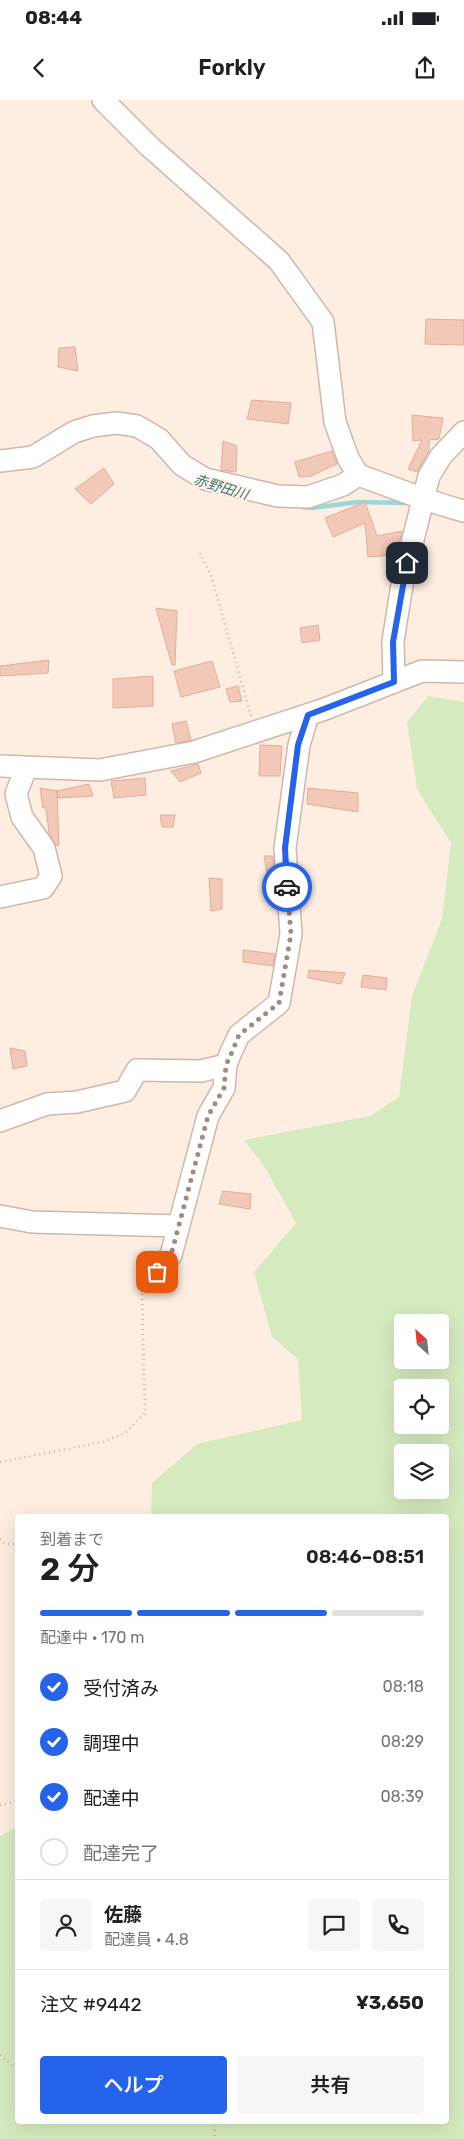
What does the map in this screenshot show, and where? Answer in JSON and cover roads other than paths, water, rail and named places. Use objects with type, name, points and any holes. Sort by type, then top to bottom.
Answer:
[{"type":"street","points":[[103,100],[149,146],[279,261],[323,322],[335,422],[348,458],[358,476],[424,497],[443,506],[464,511]]},
{"type":"street","points":[[0,461],[33,457],[74,432],[93,426],[116,423],[137,426],[159,439],[182,465],[205,479],[278,496],[308,497],[343,485],[358,476]]},
{"type":"street","points":[[394,682],[393,642],[403,579],[424,497],[430,476],[440,456],[464,432]]},
{"type":"street","points":[[0,766],[100,770],[194,752],[308,715],[422,671],[464,672]]},
{"type":"street","points":[[157,1272],[171,1255],[208,1116],[224,1088],[226,1065],[239,1035],[279,1003],[291,934],[285,848],[298,745],[308,715]]},
{"type":"street","points":[[0,897],[43,888],[51,876],[44,848],[22,817],[16,794],[26,768]]},
{"type":"street","points":[[0,1121],[47,1104],[77,1102],[125,1090],[137,1070],[201,1071],[226,1065]]},
{"type":"street","points":[[0,1216],[32,1222],[178,1226]]},
{"type":"waterway","name":"赤野田川","points":[[302,507],[312,508],[358,502],[407,503]]}]
